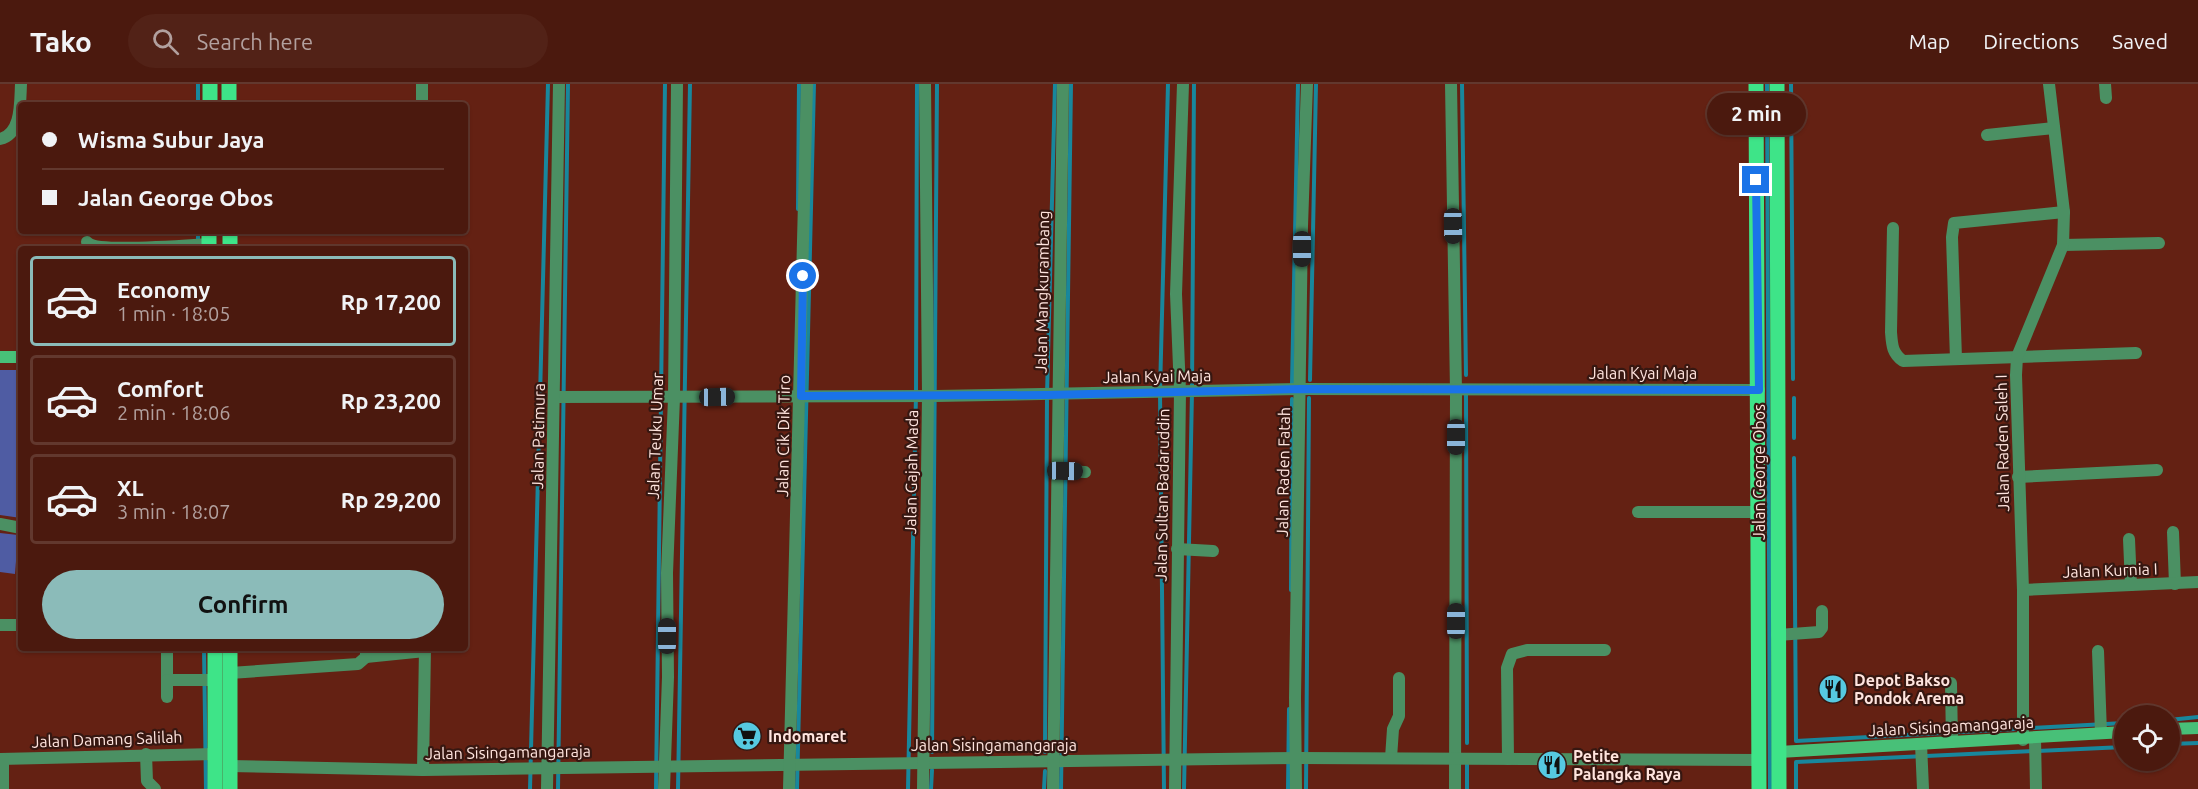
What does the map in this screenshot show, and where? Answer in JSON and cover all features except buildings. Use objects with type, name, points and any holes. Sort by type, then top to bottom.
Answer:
[{"type":"main road","points":[[210,84],[210,102]]},
{"type":"main road","points":[[229,84],[229,102]]},
{"type":"main road","name":"Jalan George Obos","points":[[1756,84],[1759,789]]},
{"type":"main road","name":"Jalan George Obos","points":[[1777,84],[1776,642],[1779,789]]},
{"type":"main road","points":[[1756,161],[1777,161]]},
{"type":"main road","points":[[1759,650],[1776,642]]},
{"type":"main road","points":[[216,651],[223,677],[230,789]]},
{"type":"main road","points":[[215,789],[209,754],[229,651]]},
{"type":"street","points":[[18,102],[21,84]]},
{"type":"street","points":[[422,84],[422,102]]},
{"type":"street","name":"Jalan Patimura","points":[[547,789],[559,84]]},
{"type":"street","name":"Jalan Teuku Umar","points":[[664,789],[668,677],[666,573],[674,398],[677,84]]},
{"type":"street","name":"Jalan Cik Dik Tiro","points":[[789,789],[801,396],[807,84]]},
{"type":"street","name":"Jalan Gajah Mada","points":[[923,789],[928,396],[926,84]]},
{"type":"street","name":"Jalan Mangkurambang","points":[[1053,789],[1063,84]]},
{"type":"street","name":"Jalan Sultan Badaruddin","points":[[1174,789],[1180,392],[1176,294],[1183,84]]},
{"type":"street","name":"Jalan Raden Fatah","points":[[1296,789],[1295,698],[1302,226],[1307,84]]},
{"type":"street","points":[[1451,84],[1456,391],[1455,789]]},
{"type":"street","name":"Jalan Raden Saleh I","points":[[2036,789],[2029,739],[2018,477],[2017,357],[2063,244],[2064,212],[2049,84]]},
{"type":"street","points":[[2105,84],[2106,98]]},
{"type":"street","points":[[0,139],[5,138],[15,127],[18,106]]},
{"type":"street","points":[[1988,135],[2054,128]]},
{"type":"street","points":[[1956,359],[1952,237],[1954,223],[1975,219],[2064,212]]},
{"type":"street","points":[[1893,228],[1891,332],[1896,356],[1912,362],[2136,353]]},
{"type":"street","points":[[180,246],[209,241]]},
{"type":"street","points":[[87,242],[95,246]]},
{"type":"street","points":[[2063,244],[2159,243]]},
{"type":"street","points":[[0,357],[18,357]]},
{"type":"street","name":"Jalan Kyai Maja","points":[[555,397],[928,396],[1301,389],[1759,390]]},
{"type":"street","points":[[2018,477],[2157,470]]},
{"type":"street","points":[[1056,471],[1085,472]]},
{"type":"street","points":[[1638,512],[1758,513]]},
{"type":"street","points":[[0,524],[18,527]]},
{"type":"street","points":[[2173,532],[2175,584]]},
{"type":"street","points":[[2129,539],[2131,585]]},
{"type":"street","points":[[1177,549],[1213,550]]},
{"type":"street","name":"Jalan Kurnia I","points":[[2023,590],[2198,582]]},
{"type":"street","points":[[1776,642],[1819,632],[1822,611]]},
{"type":"street","points":[[0,625],[18,625]]},
{"type":"street","points":[[1508,759],[1507,668],[1512,654],[1527,650],[1605,650]]},
{"type":"street","points":[[167,651],[167,697]]},
{"type":"street","points":[[167,680],[358,664],[366,652],[386,651]]},
{"type":"street","points":[[423,770],[425,651]]},
{"type":"street","points":[[2098,651],[2100,734]]},
{"type":"street","points":[[1391,758],[1393,729],[1399,717],[1399,678]]},
{"type":"street","points":[[1951,683],[1952,742]]},
{"type":"street","points":[[2180,729],[2198,728]]},
{"type":"street","name":"Jalan Sisingamangaraja","points":[[1779,752],[2114,733]]},
{"type":"street","points":[[1921,744],[1923,789]]},
{"type":"street","points":[[146,753],[147,781],[155,789]]},
{"type":"street","name":"Jalan Damang Salilah","points":[[2,759],[146,753],[209,754]]},
{"type":"street","name":"Jalan Sisingamangaraja","points":[[230,766],[423,770],[924,761],[1175,762],[1297,758],[1759,760]]},
{"type":"street","points":[[2,759],[3,789]]},
{"type":"shaded area","points":[[0,370],[18,370],[18,518],[0,515]]},
{"type":"shaded area","points":[[0,533],[18,535],[15,574],[0,572]]},
{"type":"waterway","points":[[198,84],[198,102]]},
{"type":"waterway","points":[[530,789],[548,84]]},
{"type":"waterway","points":[[558,789],[568,84]]},
{"type":"waterway","points":[[656,789],[665,84]]},
{"type":"waterway","points":[[678,789],[690,84]]},
{"type":"waterway","points":[[798,209],[799,84]]},
{"type":"waterway","points":[[797,789],[814,84]]},
{"type":"waterway","points":[[908,789],[916,394],[917,84]]},
{"type":"waterway","points":[[932,752],[937,84]]},
{"type":"waterway","points":[[1045,752],[1047,395],[1055,84]]},
{"type":"waterway","points":[[1061,789],[1071,84]]},
{"type":"waterway","points":[[1164,789],[1160,392],[1168,84]]},
{"type":"waterway","points":[[1184,789],[1192,392],[1194,84]]},
{"type":"waterway","points":[[1292,384],[1298,84]]},
{"type":"waterway","points":[[1310,380],[1316,84]]},
{"type":"waterway","points":[[1462,84],[1466,375]]},
{"type":"waterway","points":[[1767,84],[1770,789]]},
{"type":"waterway","points":[[1791,84],[1793,379]]},
{"type":"waterway","points":[[198,234],[198,242]]},
{"type":"waterway","points":[[1466,394],[1467,743]]},
{"type":"waterway","points":[[1306,789],[1309,398]]},
{"type":"waterway","points":[[1794,398],[1794,438]]},
{"type":"waterway","points":[[1291,590],[1292,399]]},
{"type":"waterway","points":[[1794,458],[1796,741],[2114,724]]},
{"type":"waterway","points":[[204,651],[206,789]]},
{"type":"waterway","points":[[1288,789],[1289,709]]},
{"type":"waterway","points":[[2180,719],[2198,717]]},
{"type":"waterway","points":[[2180,744],[2198,743]]},
{"type":"waterway","points":[[1796,789],[1796,762],[2114,747]]},
{"type":"waterway","points":[[1467,762],[1467,789]]},
{"type":"waterway","points":[[931,789],[932,770]]},
{"type":"waterway","points":[[1044,789],[1045,771]]},
{"type":"place","name":"Depot Bakso Pondok Arema","points":[[1833,689]]},
{"type":"place","name":"Indomaret","points":[[747,736]]},
{"type":"place","name":"Petite Palangka Raya","points":[[1552,765]]},
{"type":"route","points":[[803,276],[801,396],[1047,395],[1301,389],[1759,390],[1756,180]]}]
